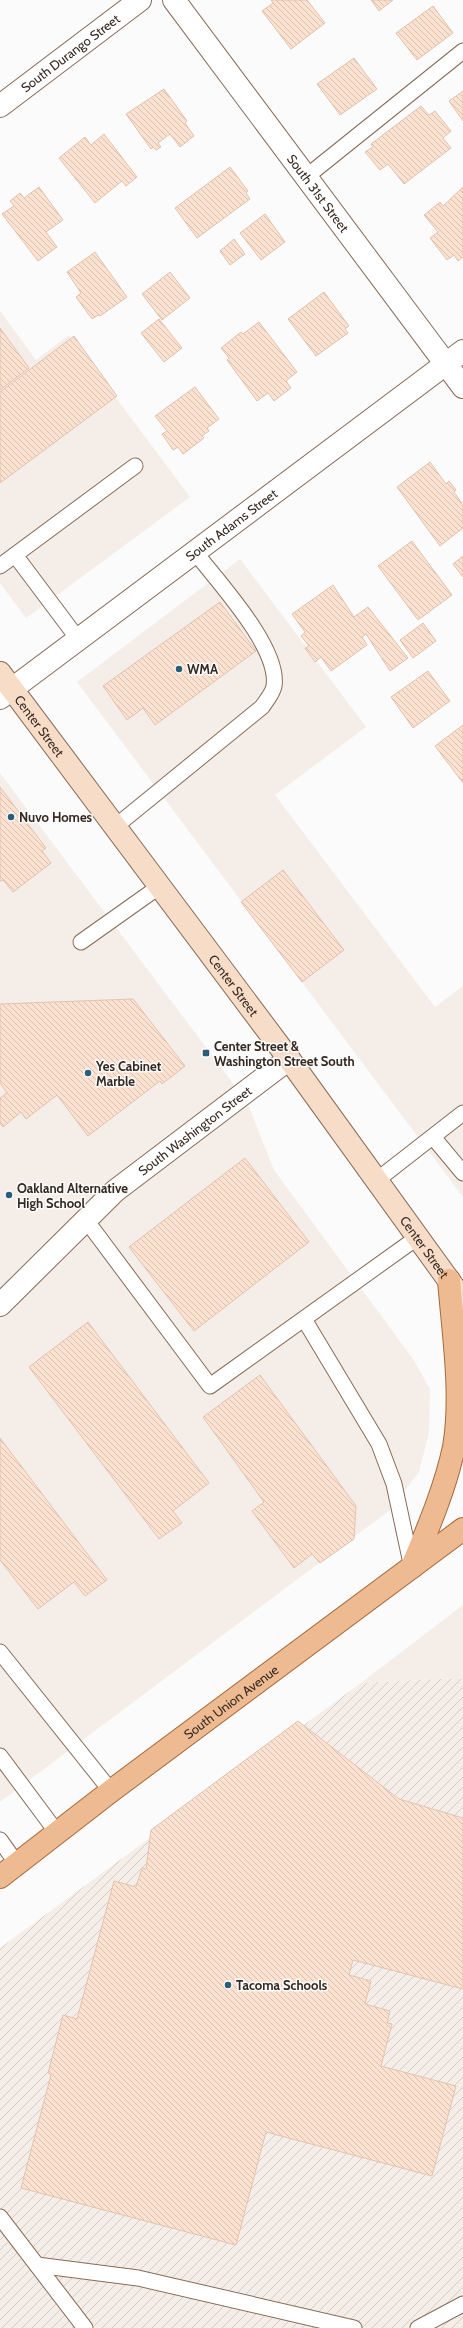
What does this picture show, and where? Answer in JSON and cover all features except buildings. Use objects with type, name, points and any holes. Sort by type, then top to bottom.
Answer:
[{"type":"main road","name":"Center Street","points":[[4,686],[116,826],[289,1059],[463,1300]]},
{"type":"main road","points":[[412,1568],[439,1501],[454,1446],[458,1396],[449,1280]]},
{"type":"main road","name":"South Union Avenue","points":[[8,1870],[58,1834],[111,1791],[463,1529]]},
{"type":"street","name":"South Durango Street","points":[[0,106],[140,0]]},
{"type":"street","name":"South 31st Street","points":[[174,0],[463,387]]},
{"type":"street","name":"South Adams Street","points":[[4,686],[78,639],[463,351]]},
{"type":"street","name":"South Washington Street","points":[[0,1304],[115,1191],[289,1059]]},
{"type":"lane","points":[[306,177],[463,51]]},
{"type":"lane","points":[[0,566],[135,466]]},
{"type":"lane","points":[[116,826],[262,707],[274,687],[274,667],[264,644],[195,552]]},
{"type":"lane","points":[[15,555],[78,639]]},
{"type":"lane","points":[[81,942],[160,886]]},
{"type":"lane","points":[[377,1180],[463,1113]]},
{"type":"lane","points":[[433,1137],[463,1173]]},
{"type":"lane","points":[[86,1220],[210,1386],[418,1237]]},
{"type":"lane","points":[[304,1319],[379,1444],[394,1484],[412,1568]]},
{"type":"lane","points":[[0,1652],[111,1791]]},
{"type":"lane","points":[[0,1756],[58,1834]]},
{"type":"lane","points":[[0,1840],[8,1870]]},
{"type":"lane","points":[[0,2217],[85,2328]]},
{"type":"lane","points":[[37,2265],[138,2278],[354,2328]]},
{"type":"lane","points":[[418,2328],[463,2304]]},
{"type":"shaded area","points":[[0,311],[36,360],[69,335],[190,497],[26,618],[0,583]]},
{"type":"shaded area","points":[[240,559],[366,727],[275,795],[435,1007],[463,986],[463,1197],[77,682]]},
{"type":"shaded area","points":[[0,773],[247,1102],[274,1170],[413,1359],[430,1389],[429,1433],[419,1472],[390,1510],[0,1802]]},
{"type":"shaded area","points":[[463,1605],[463,1680],[459,1678],[361,1683]]},
{"type":"shaded area","points":[[459,1678],[463,1680],[463,2328],[0,2328],[0,1948],[361,1683]]},
{"type":"place","name":"WMA","points":[[179,669]]},
{"type":"place","name":"Nuvo Homes","points":[[11,817]]},
{"type":"place","name":"Center Street & Washington Street South","points":[[206,1053]]},
{"type":"place","name":"Yes Cabinet Marble","points":[[88,1073]]},
{"type":"place","name":"Oakland Alternative High School","points":[[9,1195]]},
{"type":"place","name":"Tacoma Schools","points":[[228,1985]]}]
